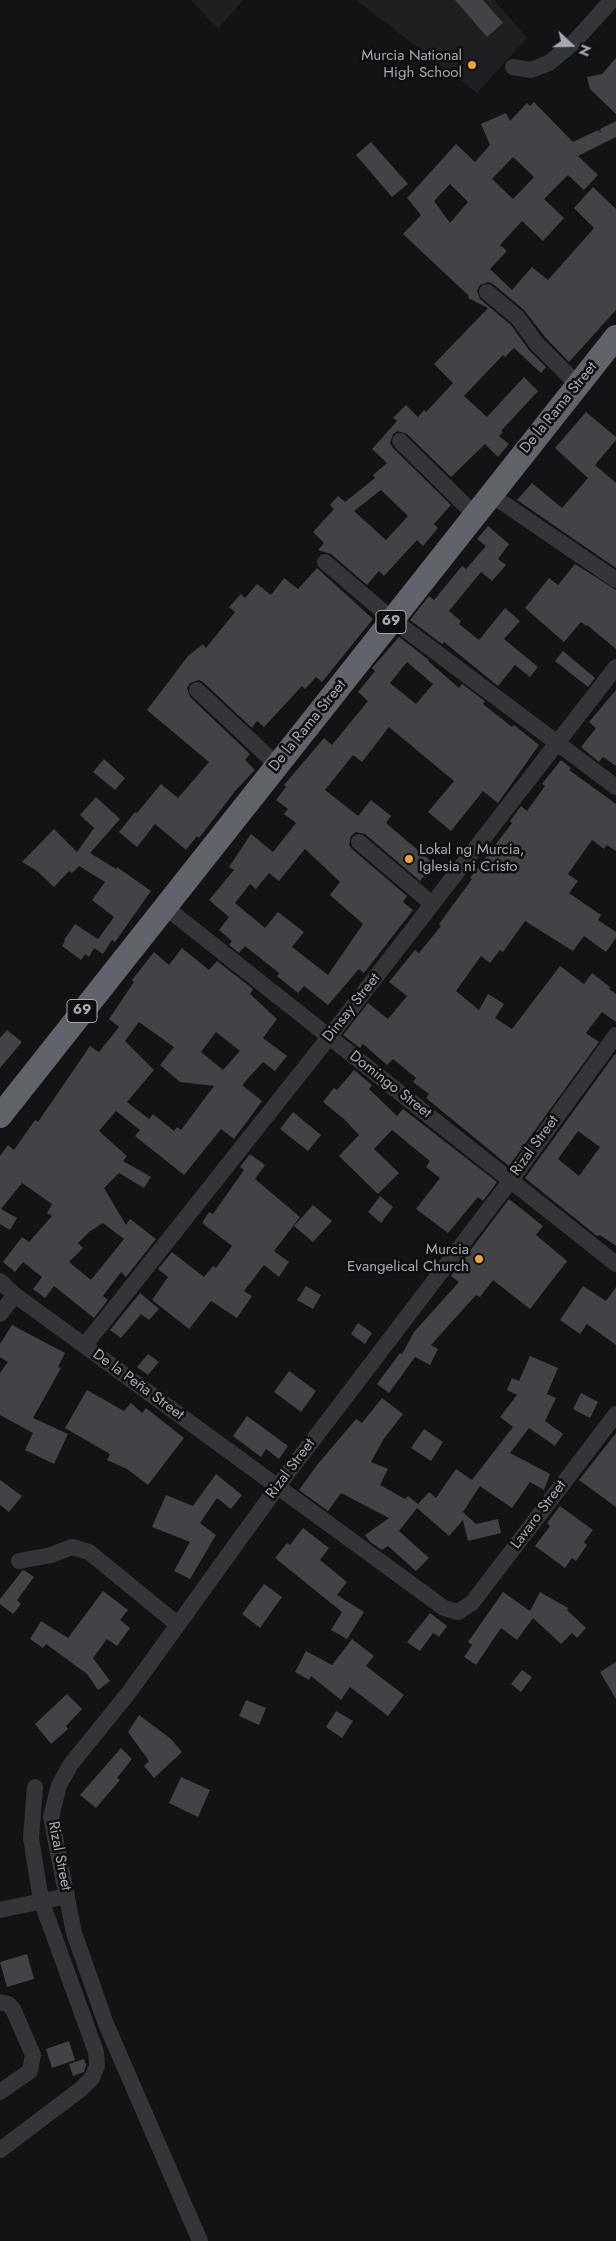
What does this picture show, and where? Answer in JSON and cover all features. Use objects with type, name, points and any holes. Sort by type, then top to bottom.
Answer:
[{"type":"highway","name":"De la Rama Street","points":[[0,1116],[164,906],[616,337]]},
{"type":"street","points":[[513,67],[531,70],[549,63],[573,43],[612,0]]},
{"type":"street","points":[[487,292],[518,318],[537,344],[577,384]]},
{"type":"street","points":[[400,441],[474,514]]},
{"type":"street","points":[[490,494],[616,580]]},
{"type":"street","points":[[325,562],[393,620],[616,787]]},
{"type":"street","name":"Dinsay Street","points":[[84,1345],[330,1036],[616,667]]},
{"type":"street","points":[[197,690],[278,764]]},
{"type":"street","points":[[360,842],[432,904]]},
{"type":"street","name":"Domingo Street","points":[[164,906],[616,1264]]},
{"type":"street","name":"Rizal Street","points":[[200,2241],[115,2044],[74,1932],[51,1817],[59,1785],[71,1764],[130,1691],[176,1624],[278,1486],[511,1180],[616,1035]]},
{"type":"street","name":"De la Peña Street","points":[[0,1281],[15,1295],[444,1608],[458,1612]]},
{"type":"street","points":[[0,1314],[15,1295]]},
{"type":"street","name":"Lavaro Street","points":[[458,1612],[472,1603],[616,1414]]},
{"type":"street","points":[[19,1561],[51,1555],[72,1547],[88,1552],[176,1624]]},
{"type":"street","points":[[0,2150],[81,2088],[92,2078],[97,2066],[96,2052],[41,1900],[31,1838],[35,1787]]},
{"type":"street","points":[[0,1910],[67,1896]]},
{"type":"street","points":[[0,2002],[8,2004],[13,2009],[33,2055],[30,2071],[0,2092]]},
{"type":"street","points":[[96,2052],[115,2044]]},
{"type":"shaded area","points":[[191,0],[243,0],[218,29]]},
{"type":"shaded area","name":"Murcia National High School","points":[[356,0],[494,0],[527,38],[477,93]]},
{"type":"building","points":[[455,0],[483,0],[503,23],[487,37]]},
{"type":"building","points":[[616,58],[616,114],[590,89],[587,77],[602,74]]},
{"type":"building","points":[[534,102],[573,142],[598,130],[601,133],[600,129],[616,121],[616,137],[578,156],[598,175],[584,190],[568,175],[544,199],[564,218],[543,241],[522,221],[500,245],[507,251],[490,269],[512,290],[532,267],[548,280],[594,228],[574,208],[593,187],[616,209],[616,310],[569,362],[545,337],[524,310],[493,284],[488,282],[480,285],[477,291],[480,299],[511,325],[529,350],[546,367],[541,373],[514,348],[505,357],[503,355],[464,396],[487,417],[524,377],[538,391],[501,431],[503,432],[499,436],[509,444],[498,457],[485,444],[451,477],[407,434],[398,431],[393,434],[390,443],[393,448],[451,505],[434,524],[438,528],[423,546],[417,540],[384,576],[379,571],[367,585],[331,554],[318,550],[324,543],[313,532],[334,509],[330,505],[338,496],[345,502],[375,478],[373,475],[387,463],[372,449],[397,421],[393,418],[406,405],[418,417],[424,410],[426,412],[453,383],[434,364],[488,308],[468,298],[469,296],[403,234],[421,215],[407,198],[456,144],[475,162],[490,145],[481,124],[506,113],[510,121],[527,103],[530,106]],"holes":[[[513,157],[534,177],[513,199],[492,179]],[[450,184],[468,202],[450,223],[434,201]],[[381,490],[408,516],[386,540],[354,511]]]},
{"type":"building","points":[[371,142],[408,184],[392,197],[356,155]]},
{"type":"building","points":[[586,412],[616,437],[616,440],[595,465],[616,483],[616,568],[517,500],[532,483],[562,508],[588,478],[555,448]]},
{"type":"building","points":[[488,526],[509,544],[498,559],[506,565],[492,581],[481,572],[449,611],[461,621],[459,624],[479,640],[505,608],[520,621],[504,639],[538,667],[530,677],[515,665],[498,686],[444,642],[442,644],[410,620],[429,596],[434,600],[462,566],[466,569],[486,546],[477,539]]},
{"type":"building","points":[[575,564],[616,590],[616,649],[581,622],[564,642],[525,608],[549,578],[558,585]]},
{"type":"building","points":[[317,568],[373,619],[322,682],[316,677],[305,689],[302,686],[264,727],[257,721],[252,728],[203,682],[199,680],[190,683],[187,688],[190,697],[250,754],[245,760],[255,770],[236,790],[199,838],[197,836],[186,850],[155,824],[137,847],[119,832],[135,812],[137,813],[161,784],[178,798],[209,762],[147,710],[188,656],[203,644],[206,648],[235,612],[229,607],[241,594],[245,598],[257,584],[271,595],[284,578],[298,589]]},
{"type":"building","points":[[399,637],[429,660],[459,688],[462,684],[485,701],[483,704],[512,727],[514,725],[539,745],[498,803],[483,791],[451,831],[428,812],[454,781],[389,727],[362,762],[353,755],[325,790],[358,816],[371,800],[391,816],[386,823],[434,864],[420,881],[365,834],[356,832],[351,836],[349,845],[352,849],[407,896],[403,902],[413,910],[364,973],[359,969],[328,1005],[304,986],[298,993],[277,976],[279,973],[245,946],[239,953],[229,945],[232,941],[219,930],[229,917],[209,900],[234,870],[229,867],[251,834],[273,852],[296,823],[284,814],[288,809],[276,800],[286,787],[284,785],[324,738],[332,745],[368,701],[358,692],[375,671],[372,668]],"holes":[[[407,662],[433,684],[416,704],[390,683]],[[305,849],[340,882],[330,895],[363,924],[328,975],[292,947],[304,932],[278,912],[265,928],[235,903],[250,884],[256,889],[269,873],[279,881]]]},
{"type":"building","points":[[563,651],[595,678],[588,687],[555,661]]},
{"type":"building","points":[[616,690],[616,766],[603,757],[599,762],[581,747],[596,728],[589,722]]},
{"type":"building","points":[[104,759],[125,778],[115,790],[93,772]]},
{"type":"building","points":[[561,760],[571,768],[569,770],[616,804],[616,851],[607,845],[604,849],[592,840],[568,874],[578,881],[569,893],[601,915],[598,920],[616,932],[616,938],[606,952],[584,936],[573,951],[525,921],[503,952],[500,950],[490,963],[481,956],[456,991],[479,1010],[488,994],[504,1004],[495,1018],[512,1029],[560,966],[584,984],[592,973],[610,987],[609,989],[616,994],[616,1022],[602,1012],[586,1033],[599,1042],[509,1166],[426,1098],[429,1094],[413,1082],[416,1078],[393,1059],[387,1065],[363,1044],[360,1048],[343,1035],[368,1003],[388,1019],[407,996],[389,982],[415,950],[419,953],[441,926],[439,924],[472,879],[470,878],[512,823],[510,821],[521,806],[527,811],[545,786],[542,784]]},
{"type":"building","points":[[96,797],[120,819],[90,853],[116,869],[117,867],[151,891],[115,942],[112,940],[103,954],[94,948],[89,957],[85,954],[81,960],[62,946],[75,924],[98,939],[114,917],[92,900],[105,882],[79,866],[72,873],[69,871],[54,887],[37,871],[22,862],[54,829],[77,852],[94,828],[80,815]]},
{"type":"building","points":[[182,948],[209,970],[217,961],[253,989],[250,994],[277,1019],[263,1038],[287,1056],[275,1071],[263,1062],[242,1085],[262,1101],[234,1139],[221,1129],[184,1175],[135,1136],[140,1130],[116,1111],[99,1131],[127,1156],[123,1161],[151,1177],[144,1188],[119,1173],[104,1188],[126,1225],[130,1219],[156,1239],[126,1277],[121,1272],[103,1296],[108,1300],[94,1318],[54,1286],[45,1298],[33,1289],[42,1277],[23,1262],[15,1272],[3,1262],[22,1237],[29,1242],[52,1216],[47,1213],[52,1204],[22,1183],[1,1209],[17,1218],[10,1230],[0,1224],[0,1156],[8,1145],[14,1150],[35,1120],[38,1122],[90,1046],[99,1052],[119,1027],[109,1019],[134,982],[132,980],[154,952],[169,965]],"holes":[[[139,1022],[174,1047],[160,1065],[180,1082],[214,1086],[181,1130],[177,1127],[174,1131],[153,1114],[149,1119],[127,1102],[154,1070],[125,1041]],[[216,1032],[240,1051],[223,1070],[201,1052]],[[103,1223],[124,1239],[91,1280],[69,1262],[83,1248],[78,1243],[89,1232]]]},
{"type":"building","points":[[7,1030],[22,1042],[0,1068],[0,1038]]},
{"type":"building","points":[[615,1054],[616,1246],[600,1235],[597,1236],[525,1178]],"holes":[[[578,1131],[600,1147],[579,1176],[558,1159]]]},
{"type":"building","points":[[354,1070],[372,1085],[369,1089],[397,1116],[403,1109],[497,1182],[483,1201],[478,1197],[448,1233],[416,1209],[440,1178],[426,1167],[430,1161],[392,1130],[374,1149],[399,1173],[378,1194],[339,1156],[359,1135],[344,1119],[323,1102],[334,1088],[337,1090]]},
{"type":"building","points":[[293,1112],[321,1135],[308,1151],[280,1129]]},
{"type":"building","points":[[250,1154],[265,1165],[255,1179],[300,1217],[274,1251],[289,1262],[279,1277],[264,1265],[244,1291],[252,1296],[237,1318],[211,1301],[189,1329],[152,1300],[168,1277],[158,1269],[172,1252],[204,1277],[213,1266],[216,1268],[232,1246],[202,1223],[209,1212],[213,1214],[244,1170],[240,1167]]},
{"type":"building","points":[[380,1196],[393,1207],[381,1223],[368,1212]]},
{"type":"building","points":[[509,1199],[543,1226],[536,1235],[567,1261],[530,1309],[493,1280],[480,1297],[476,1295],[431,1345],[438,1349],[430,1365],[415,1357],[389,1393],[377,1384],[400,1353],[402,1354],[414,1332],[459,1282],[451,1276]]},
{"type":"building","points":[[313,1205],[332,1221],[313,1242],[294,1226]]},
{"type":"building","points":[[306,1286],[321,1295],[313,1309],[297,1300]]},
{"type":"building","points":[[583,1286],[606,1301],[616,1287],[616,1345],[587,1324],[580,1334],[560,1320]]},
{"type":"building","points":[[140,1293],[159,1309],[149,1320],[141,1314],[121,1338],[110,1330]]},
{"type":"building","points":[[358,1323],[372,1333],[365,1344],[351,1334]]},
{"type":"building","points":[[12,1325],[65,1353],[58,1367],[61,1368],[33,1418],[68,1434],[54,1464],[25,1450],[33,1433],[0,1415],[0,1373],[8,1362],[0,1357],[0,1344]]},
{"type":"building","points":[[148,1354],[159,1362],[148,1375],[137,1367]]},
{"type":"building","points":[[530,1356],[558,1368],[547,1394],[556,1398],[545,1421],[563,1434],[555,1446],[529,1428],[510,1453],[550,1474],[544,1490],[530,1482],[512,1508],[480,1486],[463,1512],[476,1524],[498,1519],[501,1533],[468,1541],[463,1520],[449,1536],[417,1508],[399,1531],[429,1558],[416,1571],[388,1546],[382,1550],[370,1542],[365,1535],[389,1518],[341,1493],[328,1511],[299,1490],[317,1465],[356,1419],[362,1423],[382,1398],[403,1414],[383,1440],[371,1462],[388,1469],[380,1485],[405,1499],[408,1496],[418,1504],[429,1492],[436,1498],[456,1469],[472,1480],[513,1427],[500,1417],[517,1395],[507,1390],[512,1378],[519,1381]]},
{"type":"building","points":[[289,1371],[316,1391],[301,1412],[274,1392]]},
{"type":"building","points":[[87,1390],[124,1411],[131,1403],[142,1413],[146,1408],[184,1438],[148,1485],[127,1469],[107,1460],[110,1454],[65,1428]]},
{"type":"building","points":[[581,1393],[598,1402],[590,1418],[573,1409]]},
{"type":"building","points":[[247,1416],[288,1446],[279,1459],[266,1449],[261,1457],[233,1436]]},
{"type":"building","points":[[424,1429],[443,1442],[431,1461],[411,1448]]},
{"type":"building","points":[[616,1433],[616,1507],[579,1480]]},
{"type":"building","points":[[216,1474],[242,1495],[231,1509],[217,1498],[200,1523],[216,1535],[190,1579],[174,1571],[190,1542],[152,1527],[166,1495],[193,1506]]},
{"type":"building","points":[[0,1480],[22,1496],[9,1512],[0,1505]]},
{"type":"building","points":[[560,1506],[593,1530],[584,1542],[587,1545],[576,1561],[572,1558],[565,1568],[535,1546],[550,1526],[547,1523]]},
{"type":"building","points":[[303,1528],[329,1548],[320,1560],[347,1582],[337,1595],[364,1612],[347,1639],[331,1630],[342,1612],[275,1558],[287,1543],[290,1545]]},
{"type":"building","points":[[24,1570],[34,1577],[17,1600],[21,1604],[13,1614],[0,1604],[0,1599]]},
{"type":"building","points":[[264,1584],[282,1597],[260,1628],[242,1614]]},
{"type":"building","points":[[103,1591],[128,1610],[120,1620],[130,1628],[117,1646],[107,1639],[93,1658],[110,1681],[98,1690],[87,1674],[46,1644],[43,1648],[30,1639],[41,1621],[68,1638]]},
{"type":"building","points":[[503,1592],[530,1611],[540,1592],[568,1608],[567,1610],[586,1628],[577,1638],[572,1633],[561,1644],[533,1618],[517,1640],[501,1628],[476,1665],[464,1657],[472,1645],[468,1642]]},
{"type":"building","points":[[430,1613],[447,1626],[439,1637],[433,1633],[420,1651],[407,1642]]},
{"type":"building","points":[[352,1639],[374,1656],[366,1666],[404,1695],[388,1716],[350,1687],[341,1700],[311,1676],[309,1680],[295,1672],[306,1651],[332,1665]]},
{"type":"building","points":[[616,1662],[616,1699],[600,1672]]},
{"type":"building","points":[[522,1670],[532,1677],[521,1692],[511,1684]]},
{"type":"building","points":[[67,1694],[82,1709],[66,1726],[68,1729],[51,1744],[35,1724]]},
{"type":"building","points":[[246,1700],[266,1708],[259,1725],[239,1716]]},
{"type":"building","points":[[336,1711],[353,1721],[342,1738],[326,1727]]},
{"type":"building","points":[[139,1715],[171,1739],[182,1752],[154,1778],[144,1766],[149,1761],[128,1732]]},
{"type":"building","points":[[121,1748],[132,1759],[117,1778],[120,1780],[96,1808],[80,1795]]},
{"type":"building","points":[[181,1777],[210,1790],[198,1817],[169,1803]]},
{"type":"building","points":[[27,1954],[34,1979],[7,1987],[0,1962]]},
{"type":"building","points":[[69,2041],[75,2060],[52,2068],[46,2049]]},
{"type":"building","points":[[84,2059],[86,2065],[84,2072],[73,2076],[69,2064]]},
{"type":"place","name":"Murcia National High School","points":[[472,65]]},
{"type":"place","name":"Lokal ng Murcia, Iglesia ni Cristo","points":[[409,859]]},
{"type":"place","name":"Murcia Evangelical Church","points":[[479,1259]]}]
